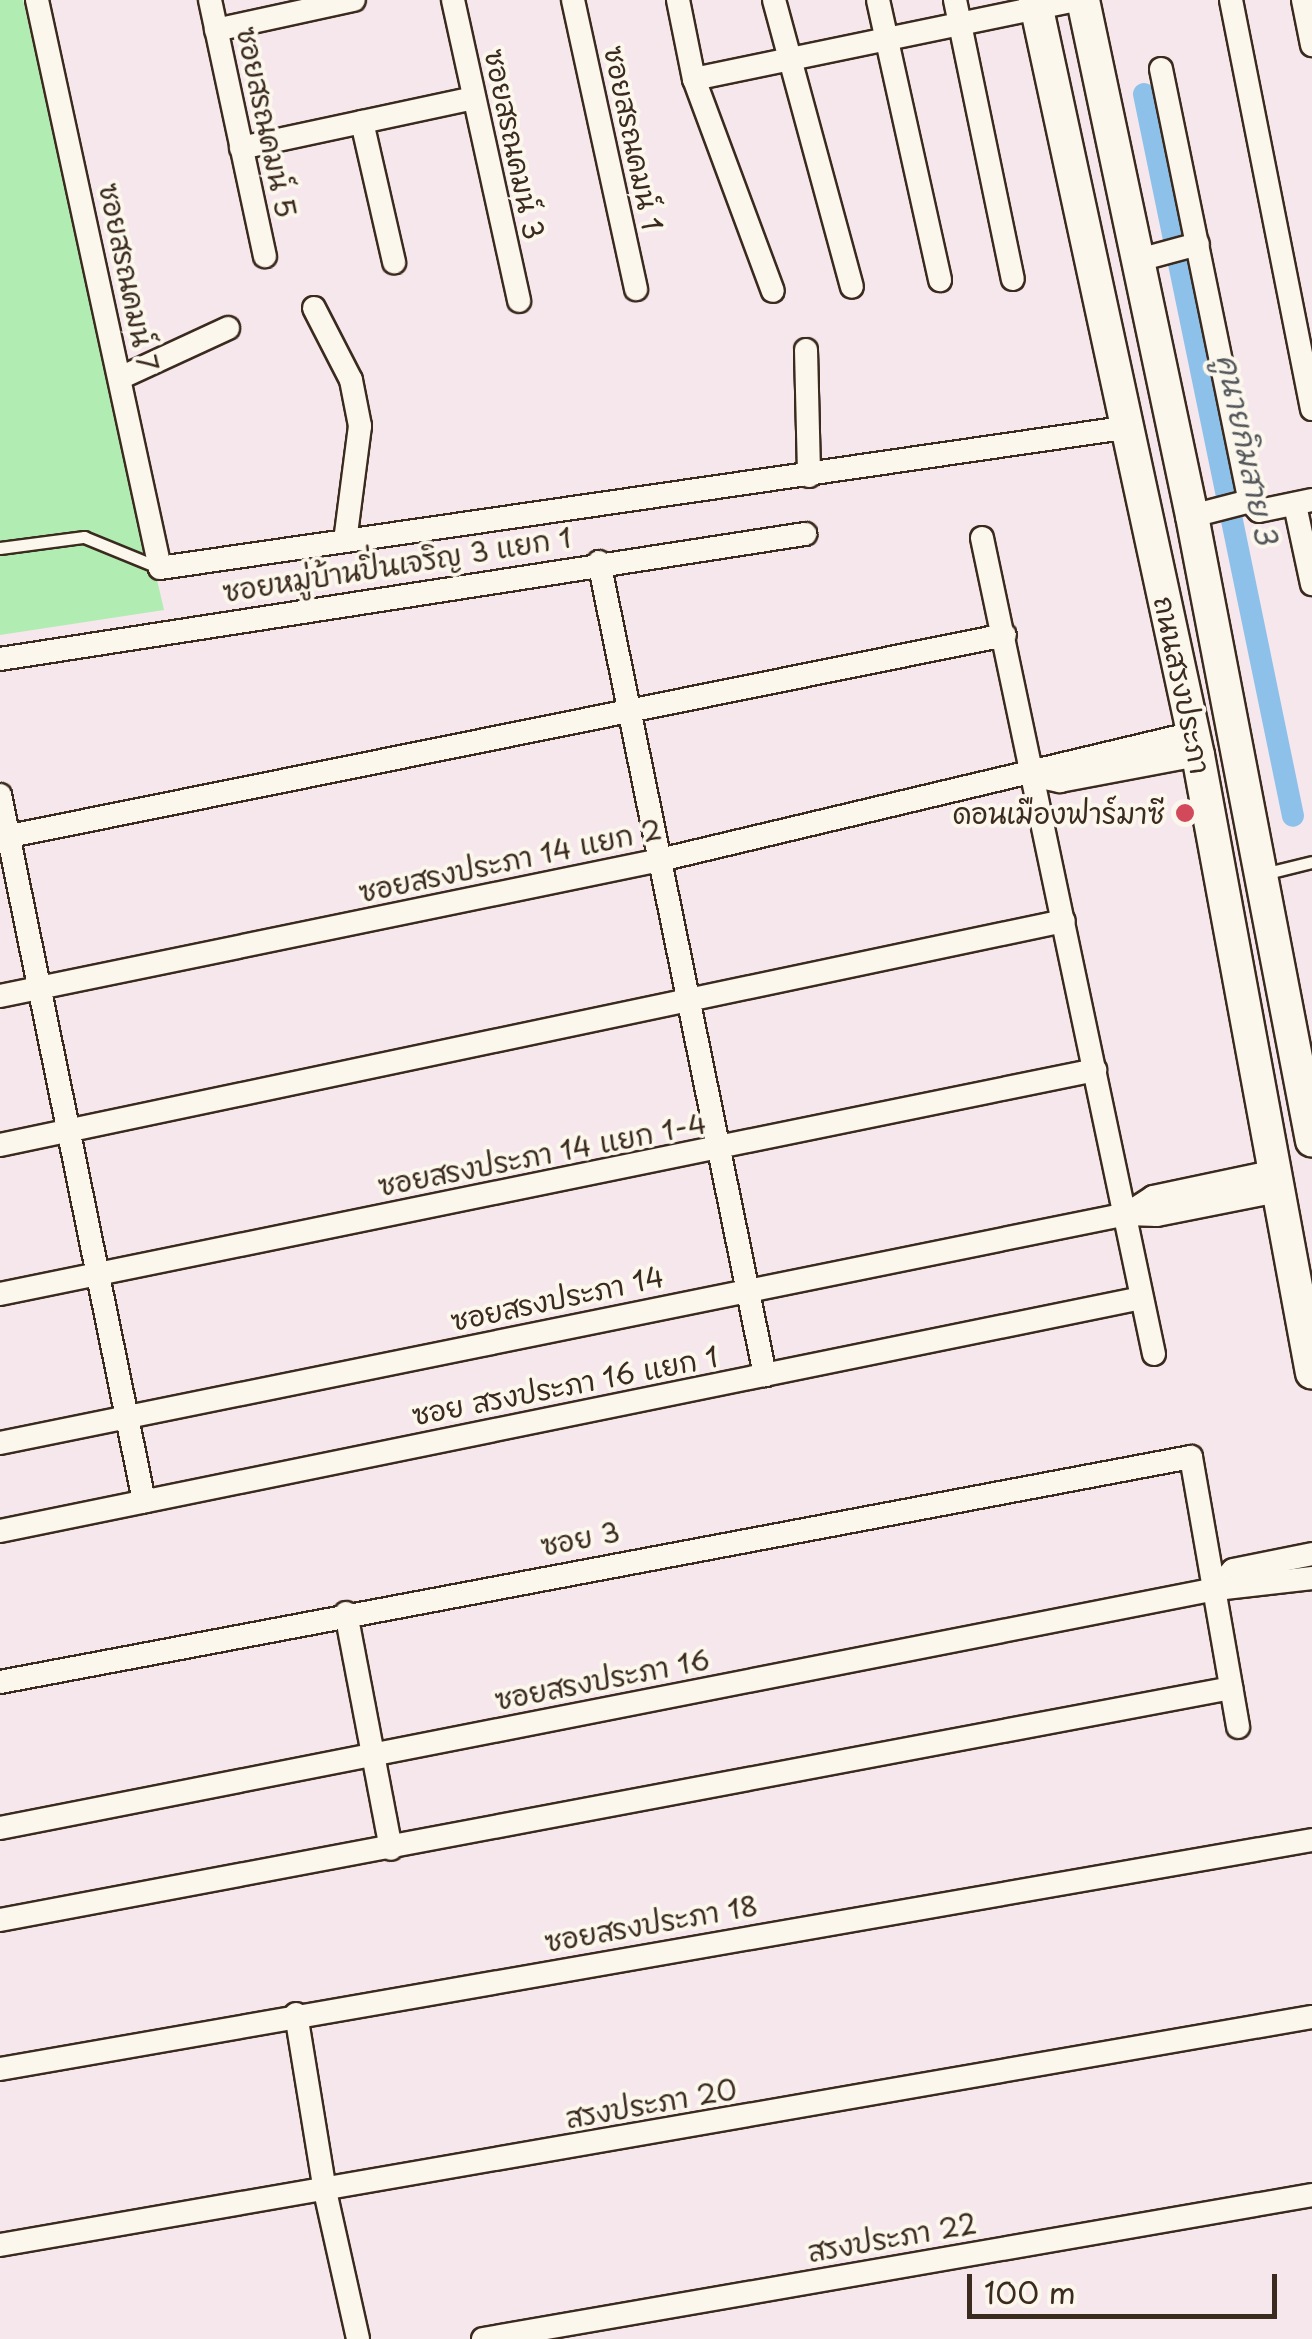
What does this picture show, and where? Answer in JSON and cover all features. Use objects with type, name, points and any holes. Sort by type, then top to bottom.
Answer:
[{"type":"main road","name":"ถนนสรงประภา","points":[[1083,0],[1150,258],[1222,509],[1262,874],[1310,1120]]},
{"type":"main road","name":"ถนนสรงประภา","points":[[1036,4],[1196,744],[1312,1373]]},
{"type":"street","name":"ซอยสรณคมน์ 7","points":[[37,0],[160,568]]},
{"type":"street","name":"ซอยสรณคมน์ 5","points":[[210,0],[265,256]]},
{"type":"street","points":[[216,30],[354,0]]},
{"type":"street","name":"ซอยสรณคมน์ 3","points":[[453,0],[519,301]]},
{"type":"street","name":"ซอยสรณคมน์ 1","points":[[573,0],[636,289]]},
{"type":"street","points":[[678,0],[694,80],[772,291]]},
{"type":"street","points":[[774,0],[787,62],[852,287]]},
{"type":"street","points":[[878,0],[940,280]]},
{"type":"street","points":[[954,0],[1013,279]]},
{"type":"street","points":[[694,80],[960,24],[1036,4],[1076,0]]},
{"type":"street","points":[[1231,0],[1312,409]]},
{"type":"street","points":[[1303,0],[1312,45]]},
{"type":"street","points":[[1161,69],[1193,246],[1222,509],[1259,511],[1304,502],[1312,584]]},
{"type":"street","points":[[241,148],[474,98]]},
{"type":"street","points":[[362,122],[394,262]]},
{"type":"street","points":[[1150,258],[1193,246]]},
{"type":"street","points":[[314,308],[351,380],[360,426],[345,541]]},
{"type":"street","points":[[120,378],[228,328]]},
{"type":"street","points":[[806,350],[809,476]]},
{"type":"street","points":[[160,568],[1130,428]]},
{"type":"street","name":"ซอยหมู่บ้านปิ่นเจริญ 3 แยก 1","points":[[0,659],[598,562],[805,534]]},
{"type":"street","points":[[982,538],[1154,1354]]},
{"type":"street","points":[[598,562],[764,1375]]},
{"type":"street","points":[[3,838],[1005,635]]},
{"type":"street","name":"ซอยสรงประภา 14 แยก 2","points":[[0,996],[660,860],[1032,776],[1060,781],[1196,744]]},
{"type":"street","points":[[0,795],[3,838],[38,988],[144,1501]]},
{"type":"street","points":[[0,1145],[1064,920]]},
{"type":"street","name":"ซอยสรงประภา 14 แยก 1-4","points":[[0,1294],[1094,1070]]},
{"type":"street","name":"ซอยสรงประภา 14","points":[[0,1443],[1127,1214],[1157,1215],[1274,1182]]},
{"type":"street","name":"ซอย สรงประภา 16 แยก 1","points":[[0,1531],[1141,1298]]},
{"type":"street","name":"ซอย 3","points":[[0,1682],[1172,1457],[1191,1457],[1196,1470],[1216,1589]]},
{"type":"street","points":[[1238,1727],[1216,1589],[1233,1570],[1312,1554]]},
{"type":"street","points":[[1216,1589],[1312,1578]]},
{"type":"street","name":"ซอยสรงประภา 16","points":[[0,1828],[1216,1589]]},
{"type":"street","points":[[346,1613],[390,1849]]},
{"type":"street","points":[[0,1920],[1230,1688]]},
{"type":"street","name":"ซอยสรงประภา 18","points":[[0,2069],[296,2014],[1312,1840]]},
{"type":"street","points":[[296,2014],[325,2191],[358,2339]]},
{"type":"street","name":"สรงประภา 20","points":[[0,2245],[1312,2018]]},
{"type":"street","name":"สรงประภา 22","points":[[483,2339],[1312,2194]]},
{"type":"lane","points":[[0,548],[84,536],[160,568]]},
{"type":"lane","points":[[1262,874],[1312,862]]},
{"type":"green space","points":[[0,0],[23,0],[164,610],[0,635]]},
{"type":"waterway","name":"คูนายกิมสาย 3","points":[[1144,94],[1293,816]]},
{"type":"place","name":"ดอนเมืองฟาร์มาซี","points":[[1185,813]]}]
